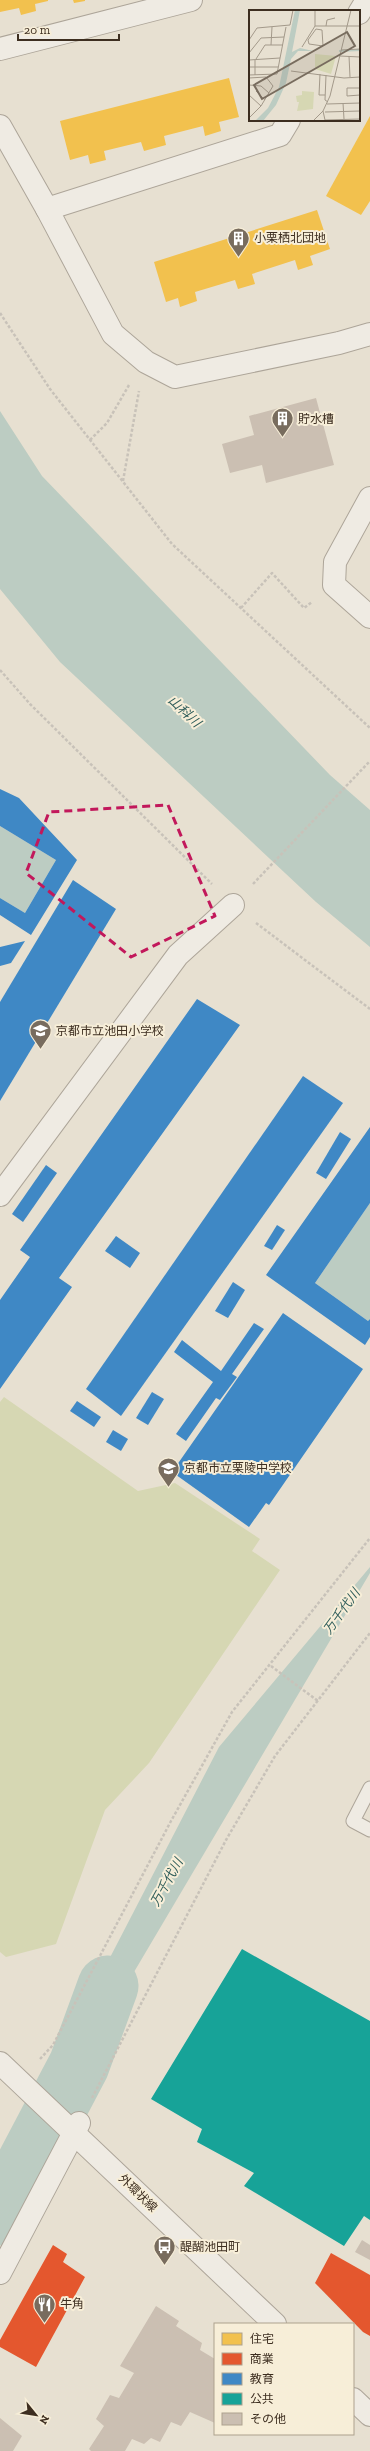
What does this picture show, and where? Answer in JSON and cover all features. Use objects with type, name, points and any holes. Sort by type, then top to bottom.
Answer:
[{"type":"street","points":[[0,49],[191,0]]},
{"type":"street","points":[[360,11],[367,0]]},
{"type":"street","points":[[47,209],[280,135],[288,121]]},
{"type":"street","points":[[0,126],[47,209],[113,334],[146,362],[175,377],[339,343],[370,334]]},
{"type":"street","points":[[370,498],[335,562],[334,585],[370,617]]},
{"type":"street","points":[[0,1196],[178,955],[233,905]]},
{"type":"street","name":"外環状線","points":[[0,2063],[75,2129],[274,2323]]},
{"type":"street","points":[[0,2273],[75,2129]]},
{"type":"street","points":[[354,2399],[370,2415]]},
{"type":"lane","points":[[370,1788],[353,1821],[370,1830]]},
{"type":"path","points":[[0,313],[50,389],[172,544],[370,728]]},
{"type":"path","points":[[122,481],[146,362]]},
{"type":"path","points":[[90,440],[107,423],[131,382]]},
{"type":"path","points":[[241,608],[272,573],[304,608],[334,585]]},
{"type":"path","points":[[0,670],[30,704],[233,905],[370,1009]]},
{"type":"path","points":[[250,886],[370,761]]},
{"type":"path","points":[[40,2059],[53,2045],[171,1821],[232,1712],[271,1666],[370,1538]]},
{"type":"path","points":[[75,2129],[226,1840],[275,1756],[370,1633]]},
{"type":"path","points":[[271,1666],[318,1701]]},
{"type":"highlighted area","points":[[168,805],[215,916],[131,957],[26,873],[49,812]]},
{"type":"green space","points":[[4,1397],[138,1491],[175,1483],[260,1539],[252,1551],[280,1570],[149,1763],[105,1810],[56,1944],[6,1957],[0,1952],[0,1402]]},
{"type":"water","name":"山科川","points":[[0,411],[42,476],[330,775],[370,810],[370,947],[316,902],[60,662],[0,589]]},
{"type":"water","points":[[0,826],[56,860],[25,913],[0,898]]},
{"type":"water","points":[[370,1203],[370,1319],[368,1321],[315,1283]]},
{"type":"water","points":[[370,1567],[370,1573],[79,2065],[0,2210],[0,2170],[219,1747]]},
{"type":"building: 住宅","points":[[0,0],[48,1],[35,4],[36,11],[21,15],[19,8],[0,12]]},
{"type":"building: 住宅","points":[[73,0],[85,0],[85,1],[74,3]]},
{"type":"building: 住宅","points":[[229,78],[239,117],[219,122],[221,131],[205,136],[203,126],[164,136],[166,145],[144,151],[141,142],[104,151],[106,160],[90,164],[88,155],[70,160],[60,121]]},
{"type":"building: 住宅","name":"小栗栖北団地","points":[[370,116],[370,201],[361,215],[326,196]]},
{"type":"building: 住宅","name":"小栗栖北団地","points":[[317,210],[330,249],[310,256],[313,265],[298,270],[295,260],[252,274],[255,284],[238,289],[235,280],[195,292],[197,301],[180,307],[178,298],[166,302],[154,262]]},
{"type":"building: 商業","points":[[53,2245],[67,2254],[63,2262],[85,2277],[36,2367],[0,2347],[0,2340]]},
{"type":"building: 商業","points":[[331,2253],[370,2275],[370,2336],[363,2332],[315,2283]]},
{"type":"building: 教育","points":[[0,789],[19,798],[77,860],[31,935],[0,915],[0,898],[25,913],[56,860],[0,826]]},
{"type":"building: 教育","points":[[73,880],[116,909],[0,1101],[0,1002]]},
{"type":"building: 教育","points":[[25,941],[11,963],[0,966],[0,947]]},
{"type":"building: 教育","points":[[197,999],[240,1025],[59,1278],[72,1287],[0,1389],[0,1300],[30,1257],[20,1250]]},
{"type":"building: 教育","points":[[303,1076],[343,1103],[121,1416],[86,1389]]},
{"type":"building: 教育","points":[[370,1127],[370,1203],[315,1283],[368,1321],[370,1319],[370,1337],[365,1345],[266,1275]]},
{"type":"building: 教育","points":[[340,1132],[351,1139],[326,1179],[316,1173]]},
{"type":"building: 教育","points":[[46,1165],[57,1173],[23,1222],[12,1214]]},
{"type":"building: 教育","points":[[277,1225],[285,1230],[272,1250],[264,1246]]},
{"type":"building: 教育","points":[[116,1236],[140,1253],[130,1268],[105,1251]]},
{"type":"building: 教育","points":[[233,1282],[245,1290],[228,1318],[215,1311]]},
{"type":"building: 教育","points":[[283,1313],[363,1369],[269,1505],[266,1503],[249,1527],[172,1472]]},
{"type":"building: 教育","points":[[254,1323],[264,1329],[232,1374],[237,1377],[220,1400],[216,1398],[186,1441],[176,1434],[213,1382],[174,1352],[182,1340],[221,1371]]},
{"type":"building: 教育","points":[[152,1392],[164,1399],[148,1425],[136,1418]]},
{"type":"building: 教育","points":[[77,1401],[101,1417],[94,1427],[70,1411]]},
{"type":"building: 教育","points":[[113,1430],[128,1439],[121,1451],[106,1442]]},
{"type":"building: 公共","points":[[242,1949],[370,2021],[370,2220],[364,2216],[344,2246],[244,2186],[254,2173],[197,2142],[202,2129],[151,2099]]},
{"type":"building: その他","name":"貯水槽","points":[[316,398],[334,465],[266,483],[262,465],[230,473],[222,444],[254,435],[249,416]]},
{"type":"building: その他","points":[[362,2240],[370,2245],[370,2260],[355,2252]]},
{"type":"building: その他","points":[[156,2306],[179,2321],[176,2326],[202,2343],[200,2350],[214,2358],[214,2423],[190,2412],[181,2426],[171,2422],[160,2442],[151,2438],[144,2444],[132,2439],[125,2451],[91,2451],[89,2449],[104,2426],[96,2419],[110,2395],[119,2398],[134,2373],[120,2366]]},
{"type":"building: その他","points":[[0,2418],[22,2436],[13,2451],[0,2451]]},
{"type":"waterway","name":"万千代川","points":[[0,2215],[79,2065],[108,1986]]},
{"type":"place","name":"小栗栖北団地","points":[[239,258]]},
{"type":"place","name":"貯水槽","points":[[283,438]]},
{"type":"place","name":"京都市立池田小学校","points":[[40,1050]]},
{"type":"place","name":"京都市立栗陵中学校","points":[[168,1488]]},
{"type":"place","name":"醍醐池田町","points":[[164,2266]]},
{"type":"place","name":"牛角","points":[[44,2324]]}]
